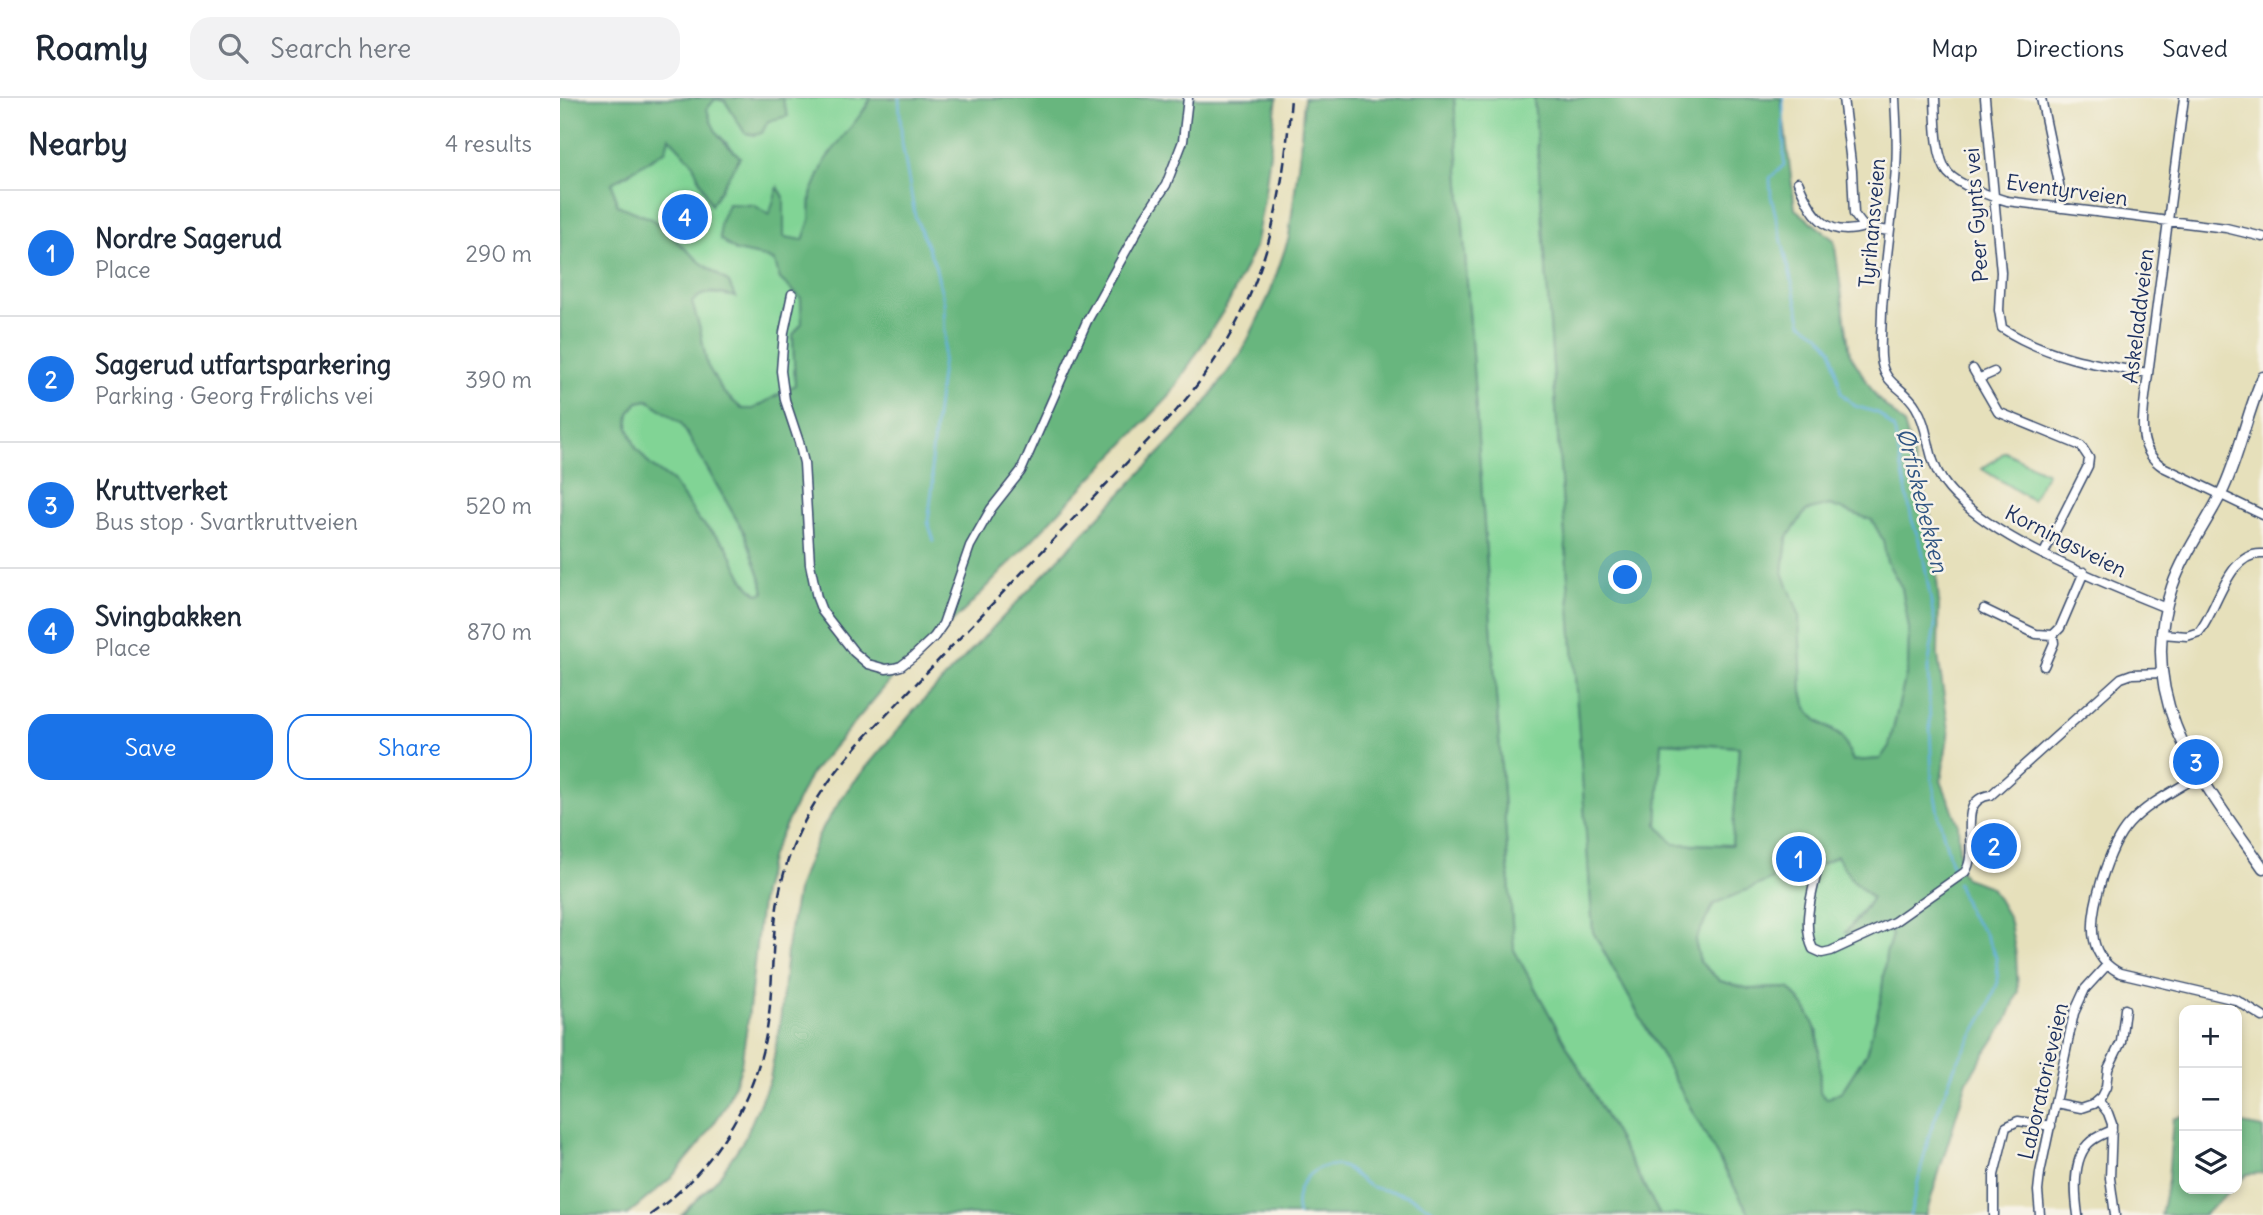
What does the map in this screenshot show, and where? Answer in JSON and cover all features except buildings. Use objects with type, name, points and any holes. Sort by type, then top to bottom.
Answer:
[{"type":"street","points":[[792,294],[784,332],[781,371],[785,400],[804,463],[810,564],[817,598],[822,611],[854,652],[868,664],[886,669],[894,668],[914,656],[943,624],[970,546],[991,509],[1026,461],[1087,321],[1166,185],[1183,141],[1188,98]]},
{"type":"street","points":[[1843,98],[1854,214],[1864,227]]},
{"type":"street","name":"Tyrihansveien","points":[[1881,351],[1896,169],[1895,98]]},
{"type":"street","name":"Eventyrveien","points":[[1935,98],[1940,153],[1948,174],[1993,197],[2007,201],[2226,228],[2263,237]]},
{"type":"street","name":"Peer Gynts vei","points":[[1985,98],[2001,272],[1999,310],[2002,328],[2057,354],[2148,373]]},
{"type":"street","points":[[2040,98],[2059,184],[2061,208]]},
{"type":"street","name":"Askeladdveien","points":[[2183,98],[2142,425],[2144,444],[2148,454],[2163,467],[2263,515]]},
{"type":"street","points":[[1798,182],[1807,202],[1821,221],[1830,228],[1840,231],[1864,227],[1889,231]]},
{"type":"street","name":"Korningsveien","points":[[1881,351],[1884,372],[1891,384],[1908,396],[1922,418],[1928,447],[1942,480],[1956,497],[1977,515],[2020,542],[2166,608]]},
{"type":"street","points":[[1973,369],[1998,412],[2081,446],[2089,458],[2088,466],[2044,553]]},
{"type":"street","points":[[1978,379],[1994,372]]},
{"type":"street","points":[[2263,377],[2220,495],[2181,566],[2166,608],[2162,634],[2163,673],[2171,716],[2181,743],[2263,868]]},
{"type":"street","points":[[2162,634],[2187,636],[2199,632],[2237,564],[2251,555],[2263,554]]},
{"type":"street","points":[[1984,609],[2036,635],[2053,635],[2060,628],[2084,572]]},
{"type":"street","points":[[2044,666],[2054,643],[2053,635]]},
{"type":"street","points":[[1820,858],[1811,896],[1809,934],[1814,949],[1822,953],[1895,922],[1965,872],[1972,856],[1970,812],[1980,799],[1991,795],[2121,678],[2133,674],[2163,673]]},
{"type":"street","points":[[2200,775],[2135,817],[2110,852],[2093,927],[2097,949],[2107,965],[2120,973],[2235,1000],[2263,1017]]},
{"type":"street","name":"Laboratorieveien","points":[[2040,1215],[2039,1182],[2076,1006],[2085,989],[2107,965]]},
{"type":"street","points":[[2056,1103],[2081,1108],[2098,1100],[2106,1087],[2110,1063],[2120,1045],[2125,1009]]},
{"type":"street","points":[[2098,1100],[2110,1117],[2112,1130],[2110,1178],[2115,1215]]},
{"type":"street","points":[[1994,1215],[1994,1175],[2006,1127],[2018,1121],[2051,1126]]},
{"type":"street","points":[[2078,1215],[2077,1181],[2081,1155],[2090,1142],[2112,1130]]},
{"type":"green space","points":[[560,98],[782,98],[788,116],[768,121],[762,133],[755,135],[745,133],[725,101],[715,99],[707,109],[719,136],[740,157],[711,205],[692,162],[669,137],[666,150],[612,183],[617,205],[652,219],[700,262],[729,283],[735,297],[707,293],[692,302],[707,365],[723,392],[742,409],[753,409],[795,385],[793,335],[802,323],[801,298],[780,279],[775,262],[736,251],[720,239],[720,223],[728,204],[754,205],[769,215],[778,187],[784,197],[784,237],[803,240],[810,220],[811,194],[826,159],[871,98],[1277,98],[1255,247],[1229,302],[1169,397],[965,610],[893,677],[810,775],[771,855],[762,893],[740,1071],[725,1107],[700,1144],[671,1178],[627,1215],[560,1215]],"holes":[[[648,400],[681,423],[745,534],[764,593],[757,594],[745,582],[726,545],[699,520],[672,481],[650,465],[636,448],[628,428],[629,413],[638,402]]]},
{"type":"green space","points":[[782,98],[871,98],[811,194],[810,220],[803,240],[784,237],[784,197],[778,187],[770,216],[736,251],[775,262],[780,279],[801,298],[802,323],[793,335],[795,385],[753,409],[742,409],[722,392],[707,365],[691,302],[706,294],[735,297],[729,283],[700,262],[652,219],[617,205],[612,183],[630,173],[669,136],[692,162],[698,175],[740,157],[712,128],[707,109],[715,99],[725,101],[745,133],[762,132],[768,121],[786,116]]},
{"type":"green space","points":[[1304,98],[1454,98],[1514,950],[1660,1215],[681,1215],[718,1178],[745,1138],[770,1079],[798,886],[820,832],[848,789],[917,707],[1198,413],[1242,352],[1269,296],[1289,237]]},
{"type":"green space","points":[[1454,98],[1534,98],[1593,932],[1750,1215],[1660,1215],[1514,950]]},
{"type":"green space","points":[[1534,98],[1781,98],[1795,209],[1834,240],[1850,354],[1877,398],[1904,424],[1932,523],[1939,603],[1938,656],[1949,730],[1941,781],[1958,823],[1960,869],[1965,878],[1991,887],[2009,918],[2016,954],[2018,992],[2007,1020],[1967,1081],[1926,1215],[1750,1215],[1593,932]],"holes":[[[1830,505],[1872,520],[1883,540],[1887,562],[1902,588],[1909,628],[1908,666],[1889,746],[1880,759],[1853,761],[1843,738],[1819,722],[1807,710],[1802,692],[1799,614],[1783,572],[1787,538],[1806,511]],[[1662,742],[1739,747],[1732,845],[1674,844],[1657,825]],[[1837,856],[1850,877],[1872,898],[1845,932],[1851,934],[1886,924],[1892,935],[1886,954],[1881,1000],[1866,1054],[1842,1091],[1827,1099],[1820,1092],[1817,1036],[1809,1013],[1801,1001],[1789,988],[1750,989],[1720,981],[1700,962],[1695,941],[1714,904],[1786,873],[1807,872]]]},
{"type":"green space","points":[[648,400],[681,423],[745,534],[764,593],[757,594],[745,582],[726,545],[699,520],[672,481],[650,465],[636,448],[628,428],[629,413],[638,402]]},
{"type":"green space","points":[[2005,452],[2047,473],[2032,500],[1982,469]]},
{"type":"green space","points":[[1830,505],[1872,520],[1883,540],[1887,562],[1902,588],[1909,628],[1908,666],[1889,747],[1881,759],[1853,761],[1841,736],[1816,719],[1808,710],[1802,692],[1783,572],[1787,538],[1806,511]]},
{"type":"green space","points":[[1661,742],[1739,747],[1732,845],[1674,844],[1657,825]]},
{"type":"green space","points":[[1837,856],[1850,877],[1872,898],[1846,932],[1886,924],[1892,935],[1886,954],[1881,1000],[1866,1054],[1842,1091],[1827,1099],[1820,1092],[1818,1032],[1789,988],[1750,989],[1720,981],[1700,962],[1695,941],[1713,904],[1786,873],[1807,872]]},
{"type":"green space","points":[[2179,1117],[2179,1194],[2227,1194],[2204,1215],[2161,1215],[2168,1180],[2173,1119]]},
{"type":"green space","points":[[2242,1124],[2263,1128],[2263,1173],[2247,1174],[2242,1179]]},
{"type":"waterway","points":[[899,98],[902,143],[915,216],[935,265],[944,302],[945,339],[931,461],[933,483],[928,522],[934,541]]},
{"type":"waterway","name":"Ørfiskebekken","points":[[1783,98],[1784,165],[1770,178],[1771,196],[1802,323],[1819,334],[1832,350],[1841,393],[1855,406],[1878,413],[1894,429],[1912,520],[1922,549],[1935,625],[1928,668],[1932,780],[1954,874]]},
{"type":"waterway","name":"Ørfiskebekken","points":[[1910,1215],[1930,1132],[1955,1066],[1986,1012],[1998,982],[1996,957],[1984,932],[1969,914],[1957,883]]},
{"type":"waterway","points":[[1298,1215],[1297,1196],[1305,1179],[1319,1168],[1329,1166],[1343,1167],[1370,1187],[1398,1192],[1441,1215]]},
{"type":"railway","points":[[650,1215],[695,1175],[731,1127],[745,1101],[756,1073],[769,1015],[776,911],[783,877],[797,836],[817,799],[870,732],[1175,412],[1204,376],[1228,339],[1261,266],[1272,227],[1281,186],[1291,98]]},
{"type":"place","name":"Svingbakken","points":[[685,217]]},
{"type":"place","name":"Kruttverket","points":[[2196,762]]},
{"type":"place","name":"Sagerud utfartsparkering","points":[[1994,846]]},
{"type":"place","name":"Nordre Sagerud","points":[[1799,859]]}]
